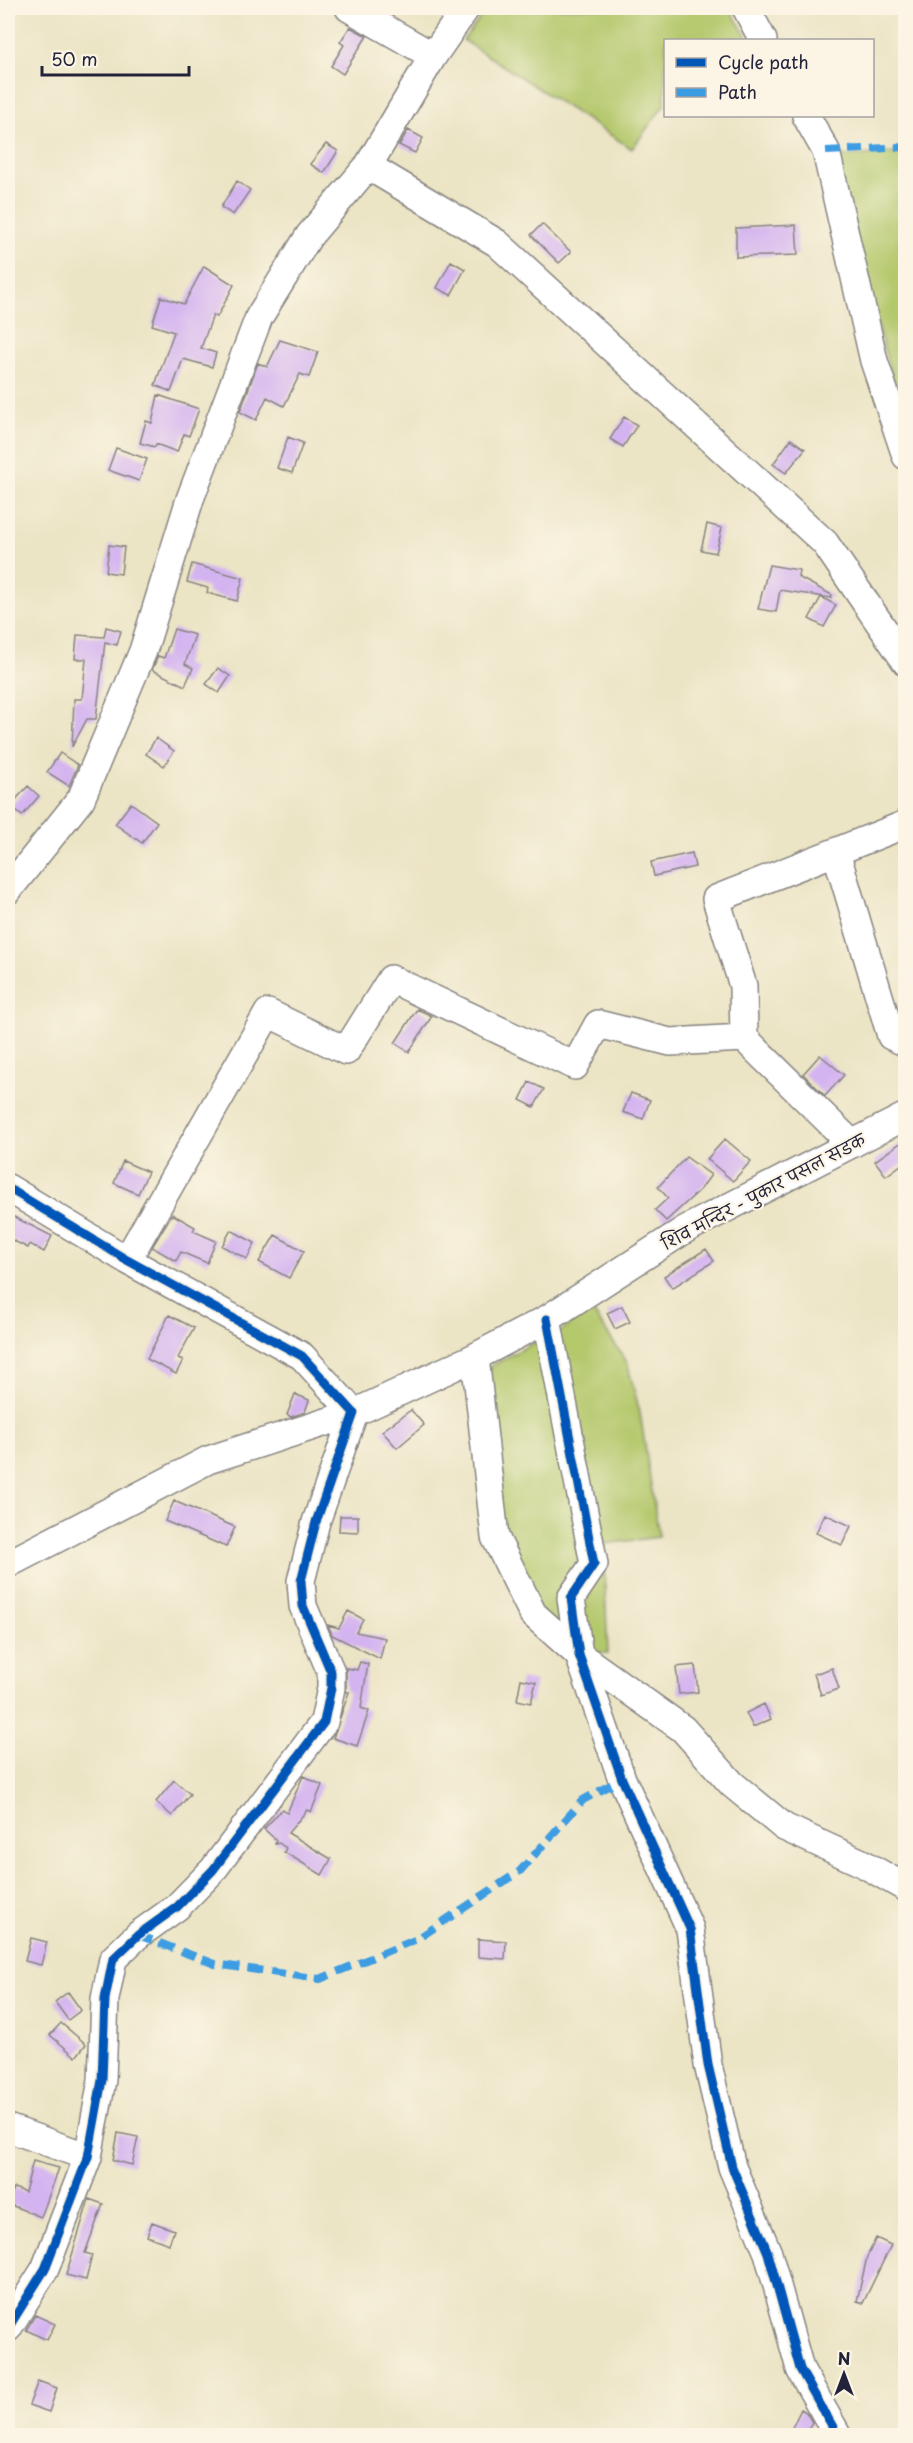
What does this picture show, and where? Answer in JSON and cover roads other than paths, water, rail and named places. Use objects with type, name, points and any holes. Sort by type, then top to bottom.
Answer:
[{"type":"street","points":[[349,8],[433,56]]},
{"type":"street","points":[[8,890],[81,799],[143,651],[190,499],[259,317],[309,236],[368,166],[433,56],[466,8]]},
{"type":"street","points":[[746,8],[762,39]]},
{"type":"street","points":[[807,117],[826,151],[874,361],[906,456]]},
{"type":"street","points":[[368,166],[497,243],[825,543],[906,662]]},
{"type":"street","points":[[852,1144],[744,1038],[743,986],[716,899],[906,825]]},
{"type":"street","points":[[836,852],[891,1036],[906,1043]]},
{"type":"street","points":[[127,1260],[268,1013],[345,1051],[391,979],[575,1066],[598,1024],[670,1042],[744,1038]]},
{"type":"street","name":"शिव मन्दिर - पुकार पसल सडक","points":[[8,1564],[208,1460],[354,1413],[475,1357],[547,1318],[686,1229],[906,1116]]},
{"type":"street","points":[[8,1188],[127,1260],[302,1356],[354,1413],[315,1522],[301,1581],[303,1606],[331,1672],[331,1688],[324,1722],[213,1870],[177,1907],[138,1935],[113,1959],[105,1999],[102,2080],[88,2157],[45,2269],[8,2328]]},
{"type":"street","points":[[547,1318],[594,1564],[571,1598],[579,1655],[622,1779],[690,1929],[708,2065],[732,2167],[768,2253],[800,2369],[838,2436]]},
{"type":"street","points":[[475,1357],[495,1537],[533,1614],[579,1655],[682,1729],[732,1784],[784,1827],[862,1863],[906,1888]]},
{"type":"street","points":[[8,2128],[88,2157]]}]
